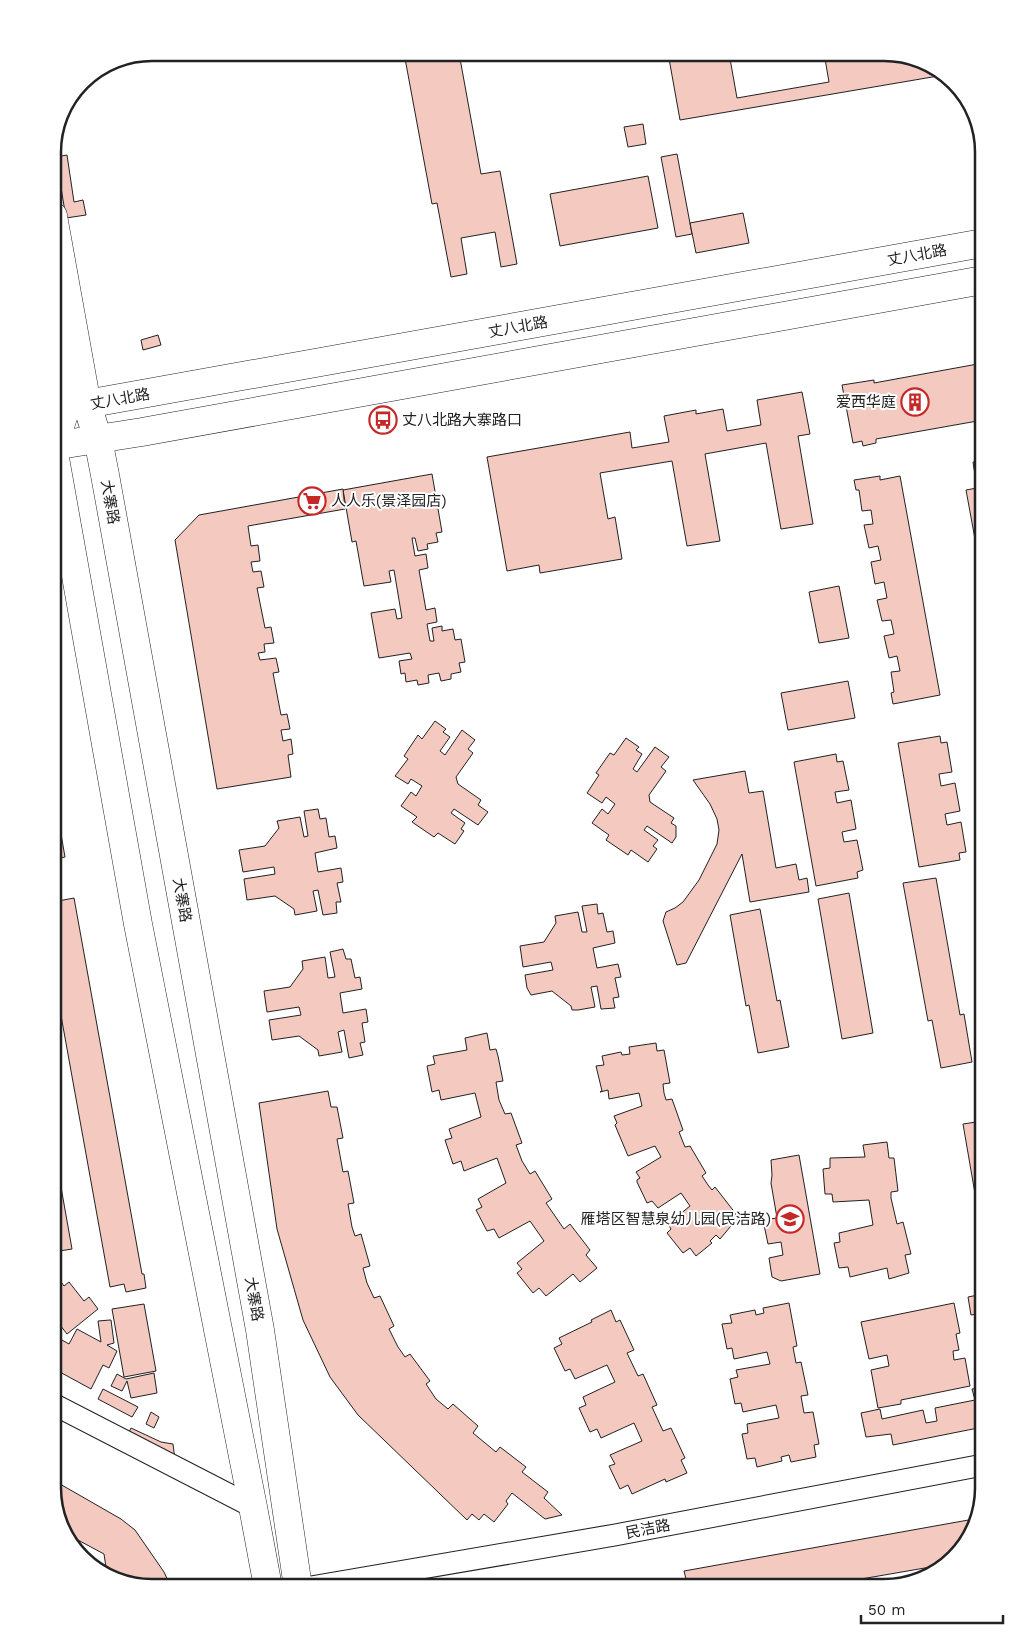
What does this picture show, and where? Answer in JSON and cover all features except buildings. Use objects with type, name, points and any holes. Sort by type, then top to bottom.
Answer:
[{"type":"main road","name":"丈八北路","points":[[69,408],[975,245]]},
{"type":"main road","points":[[61,445],[975,282]]},
{"type":"main road","name":"大寨路","points":[[61,312],[69,408],[61,427]]},
{"type":"main road","name":"大寨路","points":[[61,374],[69,408],[98,439],[260,1330],[297,1579]]},
{"type":"main road","name":"大寨路","points":[[61,491],[140,933],[266,1579]]},
{"type":"street","points":[[61,1409],[253,1507]]},
{"type":"street","name":"民洁路","points":[[358,1579],[615,1535],[975,1467]]},
{"type":"place","name":"爱西华庭","points":[[915,402]]},
{"type":"place","name":"丈八北路大寨路口","points":[[383,420]]},
{"type":"place","name":"人人乐(景泽园店)","points":[[312,501]]},
{"type":"place","name":"雁塔区智慧泉幼儿园(民洁路)","points":[[790,1219]]}]
